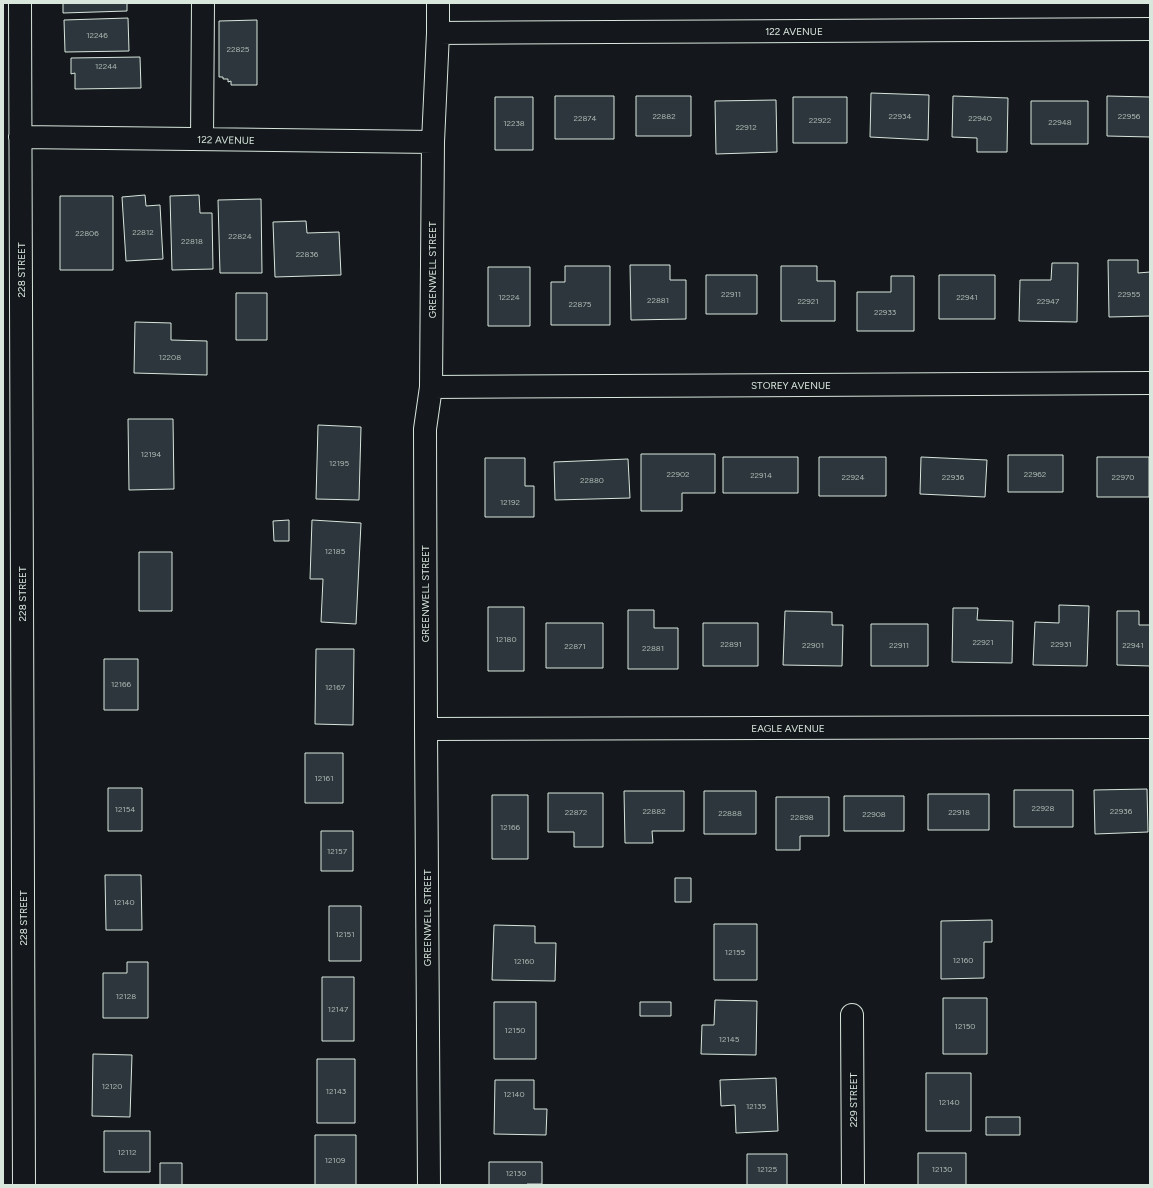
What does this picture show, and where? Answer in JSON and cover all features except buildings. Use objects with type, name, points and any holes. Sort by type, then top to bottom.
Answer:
[{"type":"street","name":"228 STREET","points":[[20,3],[20,137],[12,480],[24,1185]]},
{"type":"street","points":[[202,139],[203,3]]},
{"type":"street","name":"GREENWELL STREET","points":[[429,1185],[425,429],[431,387],[433,142],[438,3]]},
{"type":"street","name":"122 AVENUE","points":[[438,33],[1150,29]]},
{"type":"street","name":"122 AVENUE","points":[[20,137],[433,142]]},
{"type":"street","name":"STOREY AVENUE","points":[[431,387],[1150,383]]},
{"type":"street","name":"EAGLE AVENUE","points":[[426,728],[1150,727]]},
{"type":"street","name":"229 STREET","points":[[852,1015],[853,1185]]}]
